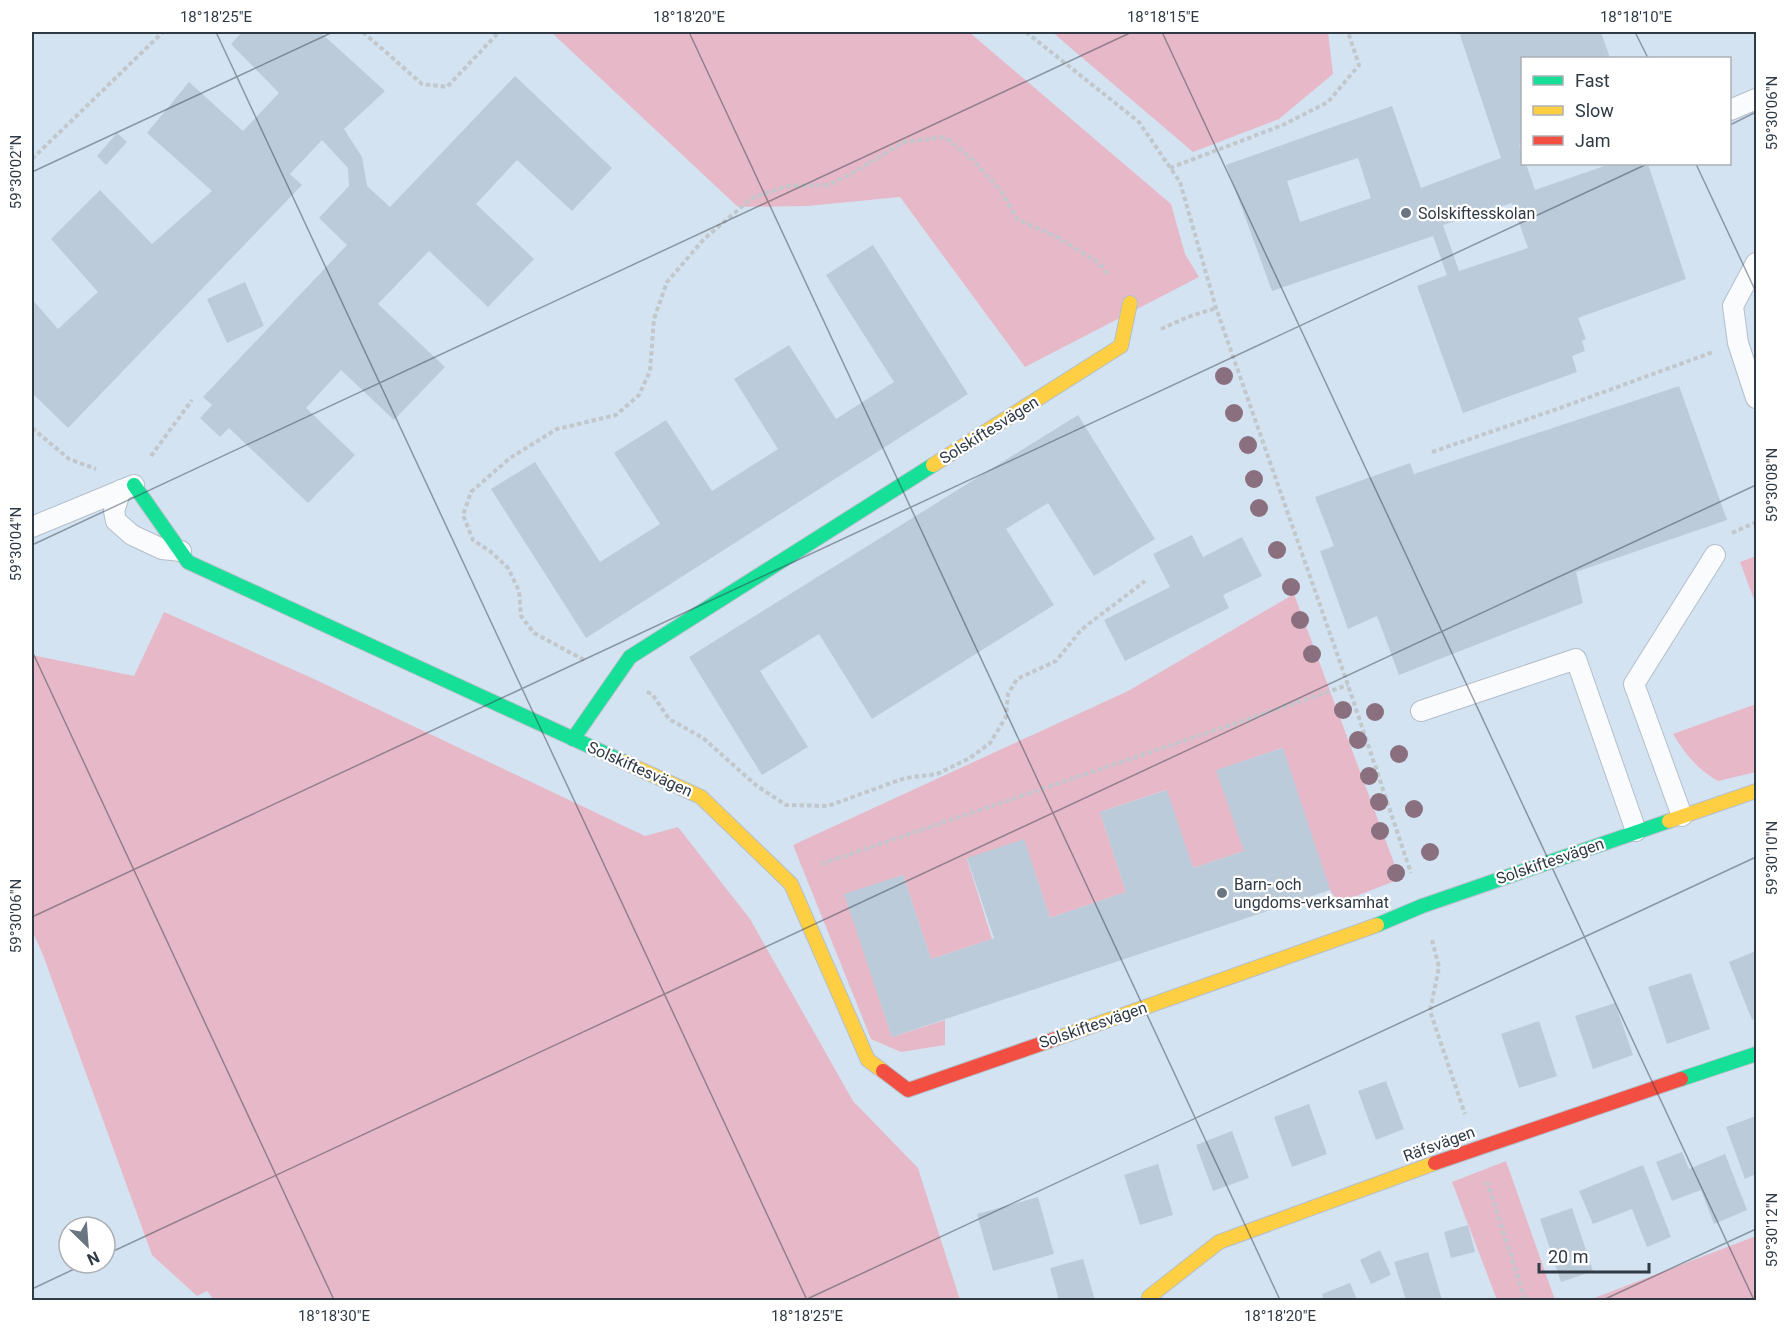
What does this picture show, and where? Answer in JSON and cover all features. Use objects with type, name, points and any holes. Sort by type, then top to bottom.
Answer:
[{"type":"street","points":[[1121,346],[1130,303]]},
{"type":"street","name":"Solskiftesvägen","points":[[573,739],[630,657],[1121,346]]},
{"type":"street","name":"Solskiftesvägen","points":[[132,490],[188,562],[701,797],[791,884],[868,1060],[908,1090],[1373,927],[1422,906],[1756,791]]},
{"type":"street","name":"Räfsvägen","points":[[1149,1297],[1219,1242],[1476,1148],[1756,1054]]},
{"type":"lane","points":[[1731,110],[1756,99]]},
{"type":"lane","points":[[1756,263],[1733,306],[1738,343],[1756,398]]},
{"type":"lane","points":[[32,526],[132,490]]},
{"type":"lane","name":"Solskiftesvägen","points":[[132,490],[114,511],[116,521],[132,535],[162,549],[181,551]]},
{"type":"lane","points":[[1682,816],[1634,684],[1715,555]]},
{"type":"lane","points":[[1420,711],[1576,658],[1636,831]]},
{"type":"path","points":[[32,159],[163,32]]},
{"type":"path","points":[[363,32],[422,84],[447,87],[499,32]]},
{"type":"path","points":[[1026,32],[1139,122],[1180,182],[1216,308],[1348,685],[1422,906],[1439,967],[1430,1011],[1525,1300]]},
{"type":"path","points":[[1170,168],[1283,125],[1328,102],[1359,65],[1348,32]]},
{"type":"path","points":[[1130,303],[1099,262],[1057,237],[1017,219],[1001,191],[981,168],[945,137],[904,142],[828,185],[787,186],[752,198],[704,239],[667,282],[654,319],[650,372],[639,395],[616,415],[557,429],[510,458],[471,492],[463,515],[473,540],[491,552],[508,568],[519,591],[522,616],[534,633],[576,655],[614,680],[652,694],[669,719],[703,738],[757,786],[786,805],[828,806],[905,778],[937,774],[970,758],[990,743],[1006,717],[1008,694],[1017,679],[1056,661],[1082,629],[1145,581]]},
{"type":"path","points":[[1121,346],[1188,317],[1216,308]]},
{"type":"path","points":[[1432,452],[1738,343]]},
{"type":"path","points":[[32,428],[69,459],[132,490],[149,459],[192,400]]},
{"type":"path","points":[[784,876],[1348,685]]},
{"type":"shaded area","points":[[551,32],[969,32],[1171,204],[1185,254],[1199,277],[1025,367],[900,197],[807,206],[738,207]]},
{"type":"shaded area","points":[[1052,32],[1328,32],[1333,74],[1279,119],[1193,152]]},
{"type":"shaded area","points":[[1756,556],[1756,605],[1740,562]]},
{"type":"shaded area","points":[[1294,594],[1400,879],[1338,903],[1330,890],[1282,748],[1217,770],[1244,851],[1193,868],[1166,790],[1100,812],[1126,892],[1050,918],[1024,840],[967,859],[992,939],[931,959],[903,875],[845,895],[892,1037],[945,1020],[945,1045],[901,1052],[871,1039],[793,845],[1128,691]]},
{"type":"shaded area","points":[[164,612],[314,679],[645,836],[678,827],[750,919],[853,1101],[918,1168],[960,1300],[214,1300],[207,1291],[197,1296],[152,1255],[32,930],[32,655],[134,676]]},
{"type":"shaded area","points":[[1756,704],[1756,772],[1718,781],[1692,760],[1673,734]]},
{"type":"shaded area","points":[[1506,1161],[1555,1300],[1497,1300],[1452,1182]]},
{"type":"shaded area","points":[[1756,1236],[1756,1300],[1589,1300]]},
{"type":"building","points":[[242,32],[320,32],[385,91],[344,129],[362,157],[367,186],[390,207],[515,76],[612,168],[572,211],[517,160],[476,204],[534,259],[488,307],[429,251],[378,304],[445,367],[394,420],[341,370],[306,408],[355,455],[308,503],[229,428],[220,437],[200,418],[212,405],[203,397],[347,245],[319,218],[349,186],[348,168],[322,140],[290,174],[302,185],[68,428],[32,393],[32,299],[58,329],[98,292],[51,239],[100,190],[152,244],[212,191],[147,133],[189,82],[243,131],[279,93],[231,44]]},
{"type":"building","name":"Solskiftesskolan","points":[[1459,32],[1601,32],[1610,57],[1521,57],[1521,144],[1519,145],[1521,165],[1526,165],[1535,190],[1607,165],[1648,165],[1686,279],[1578,318],[1586,339],[1582,341],[1585,351],[1572,356],[1577,372],[1463,413],[1417,286],[1447,275],[1433,236],[1272,291],[1226,165],[1392,106],[1421,188],[1501,158]],"holes":[[[1358,158],[1371,198],[1300,222],[1287,181]],[[1512,203],[1528,248],[1459,271],[1443,225]]]},
{"type":"building","points":[[117,133],[127,142],[106,165],[97,156]]},
{"type":"building","points":[[873,245],[968,394],[586,638],[491,489],[535,462],[600,562],[660,524],[614,453],[666,420],[712,491],[778,449],[734,379],[789,345],[836,419],[894,382],[826,275]]},
{"type":"building","points":[[245,282],[264,326],[227,343],[207,299]]},
{"type":"building","points":[[1679,386],[1727,520],[1576,572],[1583,603],[1399,675],[1377,616],[1348,629],[1320,551],[1334,546],[1315,497],[1410,463],[1414,474]]},
{"type":"building","points":[[1078,415],[1155,539],[1094,576],[1048,503],[1006,529],[1054,605],[872,719],[819,634],[760,671],[808,747],[762,775],[689,657]]},
{"type":"building","points":[[1192,535],[1203,557],[1242,537],[1262,576],[1223,595],[1229,608],[1125,661],[1104,620],[1170,587],[1153,554]]},
{"type":"building","name":"Barn- och ungdoms-verksamhat","points":[[1283,748],[1330,890],[892,1037],[844,894],[903,875],[931,959],[992,939],[994,938],[967,858],[1024,839],[1050,918],[1126,892],[1100,812],[1167,790],[1193,868],[1244,851],[1216,770]]},
{"type":"building","points":[[1756,951],[1756,1018],[1752,1020],[1729,962]]},
{"type":"building","points":[[1691,973],[1710,1029],[1667,1044],[1648,987]]},
{"type":"building","points":[[1615,1003],[1633,1055],[1593,1069],[1575,1016]]},
{"type":"building","points":[[1539,1021],[1557,1076],[1519,1088],[1501,1034]]},
{"type":"building","points":[[1386,1081],[1404,1129],[1376,1140],[1358,1091]]},
{"type":"building","points":[[1309,1104],[1327,1154],[1292,1167],[1274,1117]]},
{"type":"building","points":[[1756,1116],[1756,1174],[1745,1179],[1726,1127]]},
{"type":"building","points":[[1232,1131],[1249,1178],[1213,1191],[1196,1145]]},
{"type":"building","points":[[1682,1152],[1689,1169],[1725,1154],[1747,1210],[1714,1224],[1701,1190],[1672,1201],[1656,1162]]},
{"type":"building","points":[[1158,1164],[1173,1215],[1140,1225],[1124,1175]]},
{"type":"building","points":[[1643,1165],[1671,1237],[1647,1247],[1632,1209],[1593,1224],[1579,1191]]},
{"type":"building","points":[[1038,1197],[1054,1254],[993,1271],[977,1214]]},
{"type":"building","points":[[1572,1208],[1593,1271],[1561,1282],[1540,1219]]},
{"type":"building","points":[[1468,1225],[1475,1252],[1451,1258],[1444,1232]]},
{"type":"building","points":[[1380,1250],[1391,1275],[1371,1284],[1360,1260]]},
{"type":"building","points":[[1428,1252],[1442,1300],[1406,1300],[1394,1262]]},
{"type":"building","points":[[1083,1259],[1095,1300],[1059,1300],[1050,1268]]},
{"type":"building","points":[[1350,1283],[1357,1300],[1324,1300],[1322,1294]]},
{"type":"traffic: fast","points":[[573,739],[630,657],[933,465]]},
{"type":"traffic: fast","points":[[134,485],[188,562],[624,762]]},
{"type":"traffic: fast","points":[[1377,925],[1422,906],[1669,821]]},
{"type":"traffic: fast","points":[[1681,1079],[1756,1054]]},
{"type":"traffic: slow","points":[[933,465],[1121,346],[1130,303]]},
{"type":"traffic: slow","points":[[624,762],[701,797],[791,884],[868,1060],[883,1071]]},
{"type":"traffic: slow","points":[[1669,821],[1756,791]]},
{"type":"traffic: slow","points":[[1055,1039],[1377,925]]},
{"type":"traffic: slow","points":[[1149,1297],[1219,1242],[1435,1163]]},
{"type":"traffic: jam","points":[[883,1071],[908,1090],[1055,1039]]},
{"type":"traffic: jam","points":[[1435,1163],[1681,1079]]},
{"type":"place","name":"Solskiftesskolan","points":[[1406,213]]},
{"type":"place","name":"Barn- och ungdoms-verksamhat","points":[[1222,893]]}]
